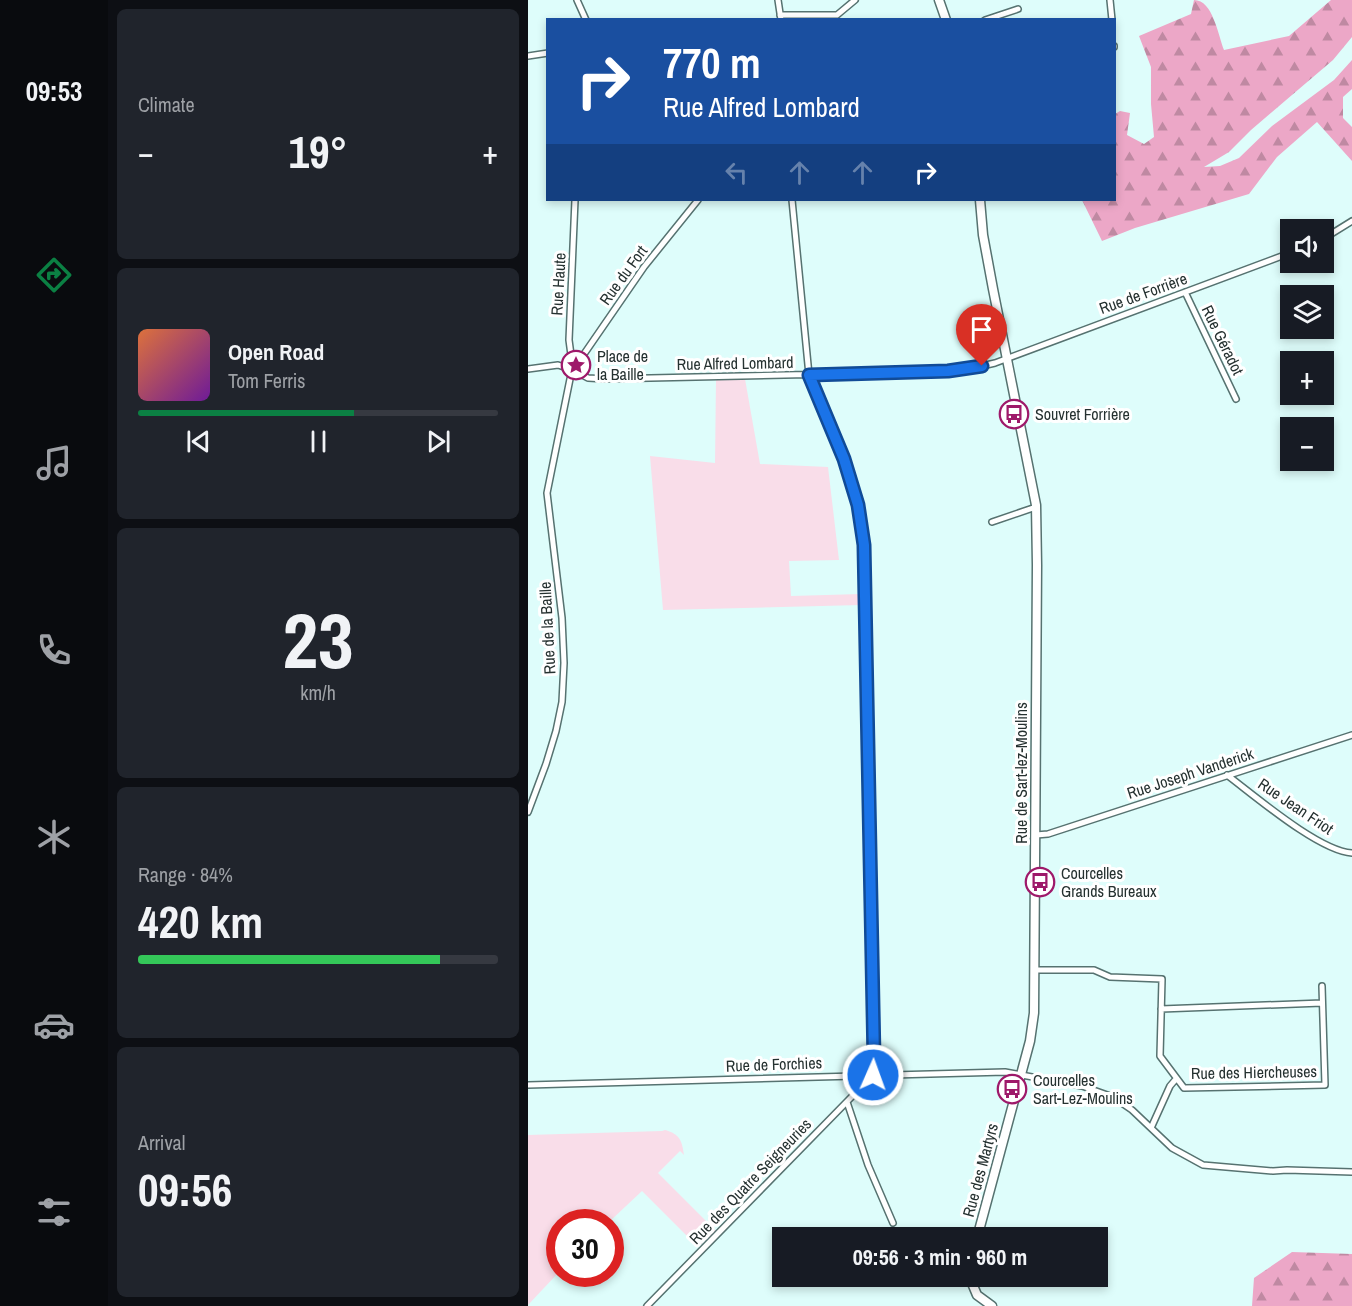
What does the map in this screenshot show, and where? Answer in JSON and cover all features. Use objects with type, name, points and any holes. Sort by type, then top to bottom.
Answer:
[{"type":"main road","points":[[939,0],[945,18]]},
{"type":"main road","name":"Rue de Sart-lez-Moulins","points":[[980,201],[983,235],[1036,507],[1034,1013],[1020,1075]]},
{"type":"main road","name":"Rue des Martyrs","points":[[980,1227],[1020,1075]]},
{"type":"main road","points":[[972,1287],[984,1301],[992,1306]]},
{"type":"street","points":[[577,0],[585,18]]},
{"type":"street","points":[[778,0],[781,17],[837,15],[855,0]]},
{"type":"street","points":[[1110,0],[1112,18]]},
{"type":"street","points":[[991,18],[1018,9]]},
{"type":"street","points":[[528,56],[546,53]]},
{"type":"street","name":"Rue Haute","points":[[573,370],[569,340],[575,201]]},
{"type":"street","name":"Rue du Fort","points":[[573,370],[644,267],[697,201]]},
{"type":"street","points":[[792,201],[809,375],[844,459],[858,505],[864,545],[873,1075]]},
{"type":"street","points":[[1334,232],[1352,221]]},
{"type":"street","name":"Rue de Forrière","points":[[1006,358],[1280,257]]},
{"type":"street","name":"Rue Géradot","points":[[1185,292],[1236,399]]},
{"type":"street","name":"Rue Alfred Lombard","points":[[528,369],[558,365],[588,378],[605,379],[809,375],[948,371],[969,369],[1006,358]]},
{"type":"street","name":"Rue de la Baille","points":[[528,812],[550,753],[562,702],[564,663],[562,618],[548,493],[573,370]]},
{"type":"street","points":[[992,522],[1036,507]]},
{"type":"street","name":"Rue Joseph Vanderick","points":[[1036,835],[1047,834],[1352,735]]},
{"type":"street","name":"Rue Jean Friot","points":[[1227,775],[1314,837],[1342,852],[1352,853]]},
{"type":"street","points":[[1035,970],[1094,970],[1110,977],[1162,979],[1160,1056],[1176,1079],[1170,1086],[1151,1128]]},
{"type":"street","name":"Rue des Hiercheuses","points":[[1176,1079],[1184,1088],[1325,1085],[1322,986]]},
{"type":"street","points":[[1161,1009],[1322,1003]]},
{"type":"street","name":"Rue de Forchies","points":[[528,1085],[1005,1072],[1100,1090],[1125,1104],[1178,1153],[1203,1165],[1274,1171],[1352,1172]]},
{"type":"street","name":"Rue des Quatre Seigneuries","points":[[647,1306],[873,1075]]},
{"type":"street","points":[[847,1102],[868,1165],[893,1223]]},
{"type":"shaded area","points":[[716,379],[745,379],[760,464],[828,467],[839,560],[789,561],[791,596],[861,594],[861,605],[663,610],[650,456],[715,463]]},
{"type":"shaded area","points":[[662,1131],[674,1134],[679,1139],[684,1155],[680,1151],[658,1173],[716,1231],[698,1247],[642,1191],[623,1209],[546,1209],[546,1286],[528,1305],[528,1135]]},
{"type":"green space","points":[[1194,0],[1206,6],[1217,28],[1224,50],[1289,36],[1331,0],[1352,0],[1352,37],[1333,60],[1251,130],[1229,152],[1204,167],[1220,166],[1239,158],[1272,126],[1334,80],[1352,60],[1352,89],[1343,97],[1343,118],[1352,127],[1352,161],[1317,122],[1277,157],[1249,194],[1135,228],[1102,241],[1082,201],[1116,201],[1116,113],[1120,111],[1130,113],[1127,135],[1144,144],[1154,137],[1151,67],[1139,36],[1191,14]]},
{"type":"green space","points":[[1292,1252],[1352,1254],[1352,1306],[1252,1306],[1254,1278]]},
{"type":"place","name":"Place de la Baille","points":[[576,365]]},
{"type":"place","name":"Souvret Forrière","points":[[1014,414]]},
{"type":"place","name":"Courcelles Grands Bureaux","points":[[1040,882]]},
{"type":"place","name":"Courcelles Sart-Lez-Moulins","points":[[1012,1089]]},
{"type":"route","points":[[873,1075],[864,545],[858,505],[844,459],[809,375],[948,371],[982,366]]}]
